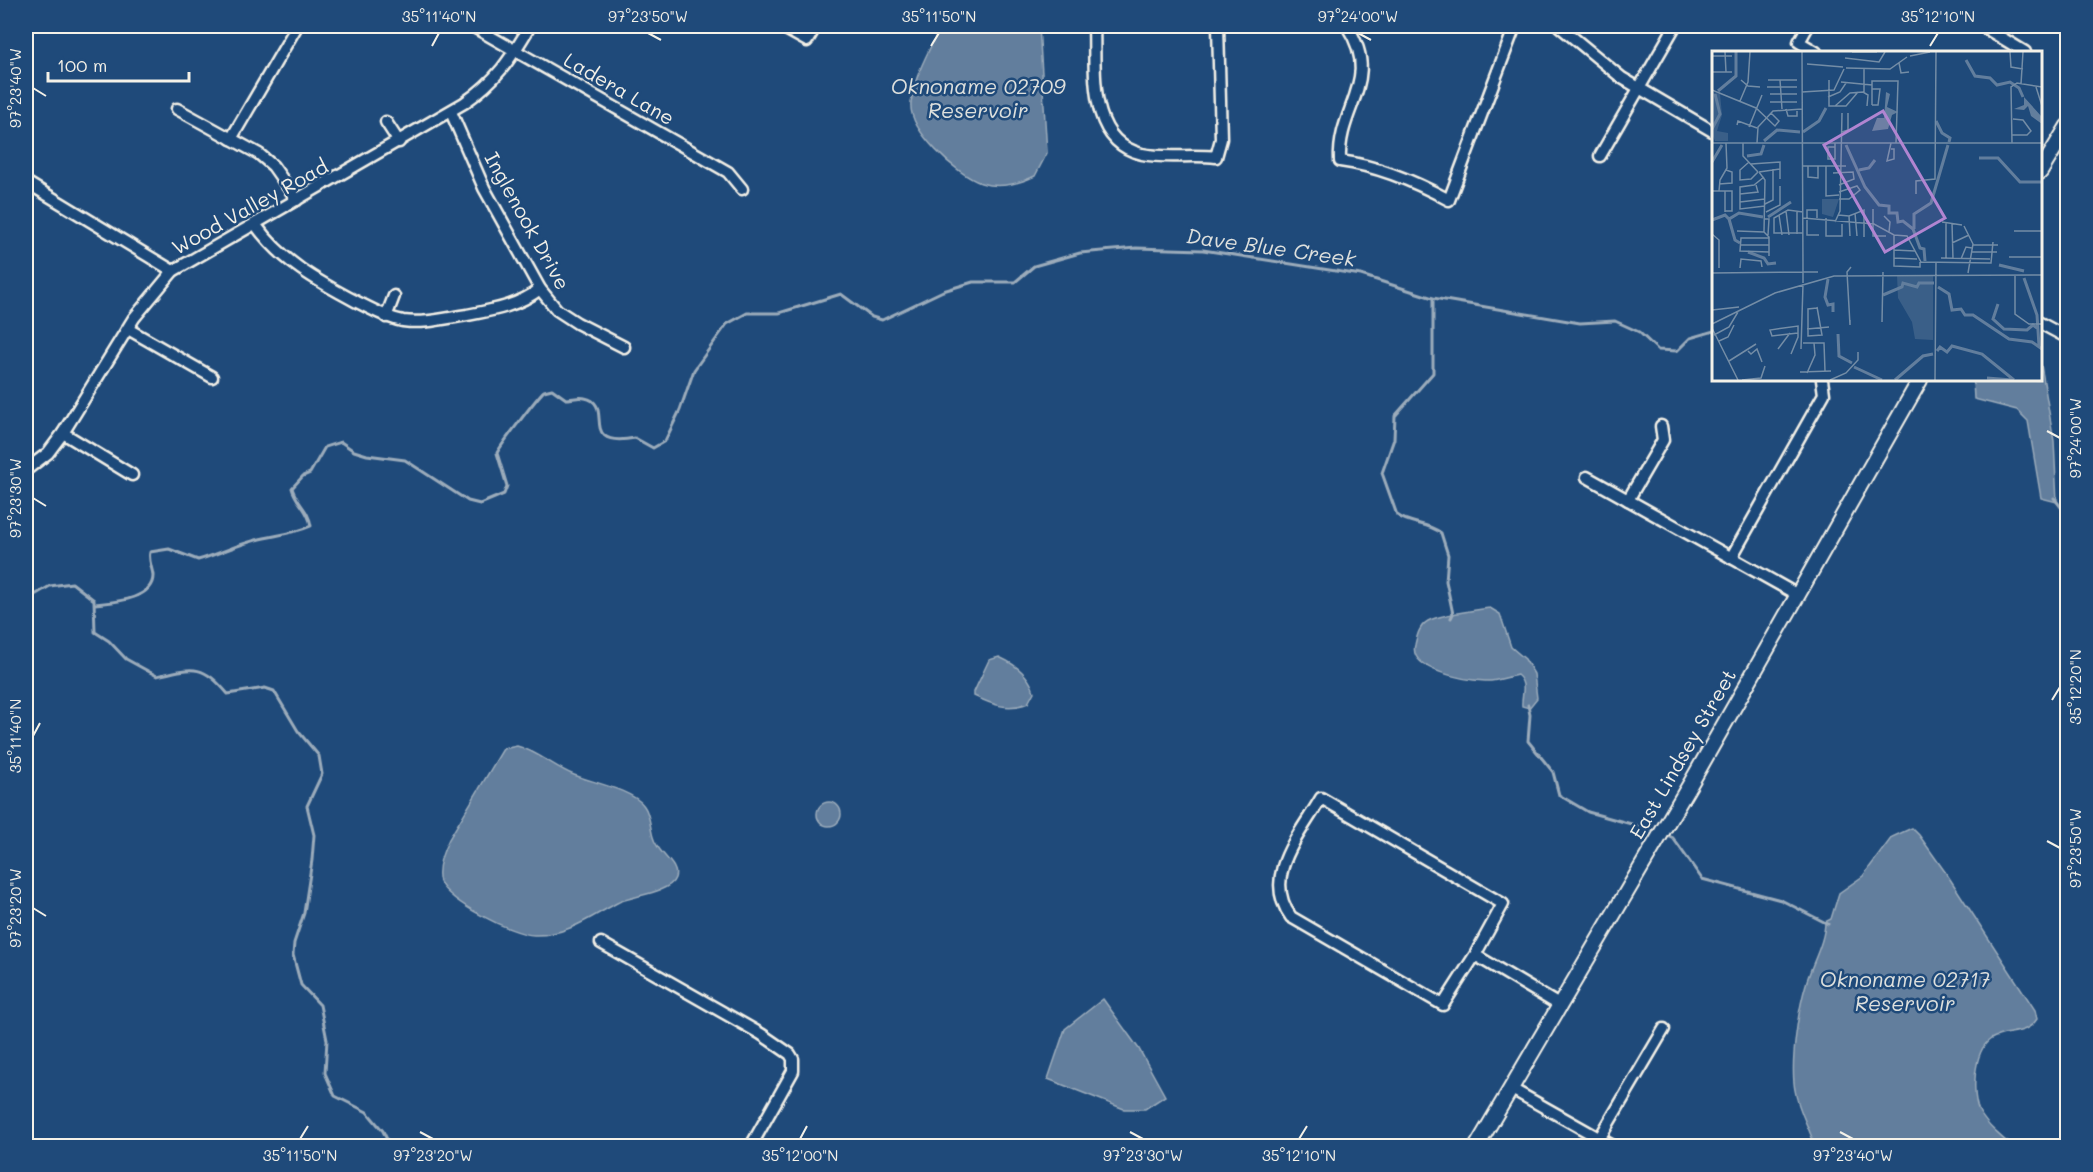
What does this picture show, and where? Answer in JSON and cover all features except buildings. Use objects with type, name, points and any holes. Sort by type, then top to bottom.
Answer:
[{"type":"street","points":[[231,139],[297,26]]},
{"type":"street","name":"Ladera Lane","points":[[472,26],[728,172],[742,189]]},
{"type":"street","name":"Wood Valley Road","points":[[26,470],[48,453],[63,433],[128,329],[155,290],[173,271],[451,112],[487,87],[505,69],[530,26]]},
{"type":"street","points":[[780,26],[807,40],[816,26]]},
{"type":"street","points":[[1094,26],[1097,96],[1101,117],[1110,133],[1130,149],[1155,155],[1216,157],[1221,139],[1218,26]]},
{"type":"street","points":[[1347,26],[1362,54],[1362,69],[1339,140],[1340,161],[1363,164],[1430,190],[1449,200],[1515,26]]},
{"type":"street","points":[[1559,26],[1607,68],[1712,131]]},
{"type":"street","points":[[1600,156],[1675,26]]},
{"type":"street","points":[[1808,26],[1799,42],[1814,51]]},
{"type":"street","points":[[1982,26],[2023,51]]},
{"type":"street","points":[[177,109],[259,154],[273,166],[297,200]]},
{"type":"street","name":"Inglenook Drive","points":[[451,112],[484,188],[540,289],[557,310],[624,347]]},
{"type":"street","points":[[386,122],[399,142]]},
{"type":"street","points":[[2042,169],[2067,126]]},
{"type":"street","points":[[26,182],[173,271]]},
{"type":"street","points":[[255,224],[267,241],[309,276],[386,317],[424,322],[482,312],[526,300],[540,289]]},
{"type":"street","points":[[386,317],[394,296]]},
{"type":"street","points":[[2042,324],[2067,338]]},
{"type":"street","points":[[128,329],[212,376]]},
{"type":"street","points":[[1731,558],[1824,394],[1822,381]]},
{"type":"street","name":"East Lindsey Street","points":[[1477,1146],[1798,595],[1919,381]]},
{"type":"street","points":[[1628,500],[1663,440],[1660,426]]},
{"type":"street","points":[[63,433],[132,475]]},
{"type":"street","points":[[1587,477],[1798,595]]},
{"type":"street","points":[[1321,798],[1503,904],[1475,955],[1443,1005],[1291,917],[1281,903],[1278,886],[1281,868],[1321,798]]},
{"type":"street","points":[[600,943],[761,1034],[790,1054],[793,1059],[793,1071],[751,1146]]},
{"type":"street","points":[[1475,955],[1559,1005]]},
{"type":"street","points":[[1598,1143],[1664,1029]]},
{"type":"street","points":[[1510,1088],[1598,1143],[1613,1146]]},
{"type":"water","name":"Oknoname 02709 Reservoir","points":[[938,26],[1039,26],[1047,153],[1035,176],[1008,185],[995,186],[981,183],[948,161],[917,126],[912,114],[911,103],[921,67],[937,34]]},
{"type":"water","points":[[2042,371],[2054,441],[2057,502],[2041,498],[2028,421],[2017,410],[1974,399],[1973,381],[2042,381]]},
{"type":"water","points":[[1490,608],[1500,614],[1511,647],[1525,659],[1534,674],[1537,698],[1529,708],[1522,706],[1523,686],[1517,675],[1489,681],[1465,679],[1429,668],[1415,654],[1419,632],[1428,621]]},
{"type":"water","points":[[999,657],[1016,666],[1029,680],[1034,692],[1028,703],[1007,707],[974,696],[989,660]]},
{"type":"water","points":[[517,746],[574,775],[622,791],[639,800],[648,813],[655,843],[676,873],[672,883],[658,891],[617,903],[567,929],[534,935],[524,934],[482,916],[445,890],[439,877],[444,849],[449,839],[503,749]]},
{"type":"water","points":[[829,802],[838,805],[841,814],[838,823],[829,826],[820,823],[817,814],[820,805]]},
{"type":"water","name":"Oknoname 02717 Reservoir","points":[[1912,828],[1948,876],[2035,1010],[2037,1019],[2027,1028],[1997,1036],[1985,1045],[1980,1053],[1975,1074],[1975,1096],[1980,1113],[2004,1140],[2013,1146],[1815,1146],[1799,1105],[1793,1066],[1798,1022],[1806,984],[1820,945],[1825,922],[1831,919],[1839,893],[1863,876],[1892,837]]},
{"type":"water","points":[[1103,999],[1139,1049],[1165,1096],[1145,1109],[1124,1109],[1048,1079],[1065,1029]]},
{"type":"waterway","name":"Dave Blue Creek","points":[[95,604],[131,598],[147,590],[153,575],[150,552],[169,549],[198,560],[249,542],[311,526],[308,515],[292,488],[303,476],[310,473],[325,447],[341,442],[354,451],[367,455],[405,460],[468,501],[480,504],[504,494],[507,486],[497,453],[544,391],[552,389],[566,399],[583,397],[594,402],[598,408],[601,432],[607,437],[617,440],[635,438],[653,448],[665,441],[680,410],[694,370],[727,324],[747,313],[779,313],[841,294],[872,317],[882,320],[943,291],[973,282],[1015,282],[1034,266],[1080,253],[1136,248],[1203,250],[1361,275],[1433,298],[1580,323],[1615,321],[1639,332],[1658,350],[1677,351],[1690,338],[1712,332]]},
{"type":"waterway","points":[[1433,298],[1433,373],[1395,416],[1394,439],[1382,473],[1397,515],[1436,529],[1441,533],[1448,555],[1446,581],[1453,614],[1451,618]]},
{"type":"waterway","name":"Dave Blue Creek","points":[[2054,498],[2068,516]]},
{"type":"waterway","points":[[26,600],[50,586],[72,583],[94,600],[95,632],[109,641],[126,659],[157,676],[197,670],[211,677],[228,694],[265,688],[274,691],[298,731],[319,756],[322,774],[307,806],[314,835],[312,860],[304,913],[294,943],[293,955],[301,985],[320,1005],[327,1040],[325,1073],[335,1096],[367,1112],[383,1131],[390,1146]]},
{"type":"waterway","points":[[1528,705],[1530,715],[1528,741],[1553,772],[1559,795],[1588,812],[1653,830]]},
{"type":"waterway","points":[[1668,836],[1673,838],[1702,879],[1781,900],[1828,924]]}]
